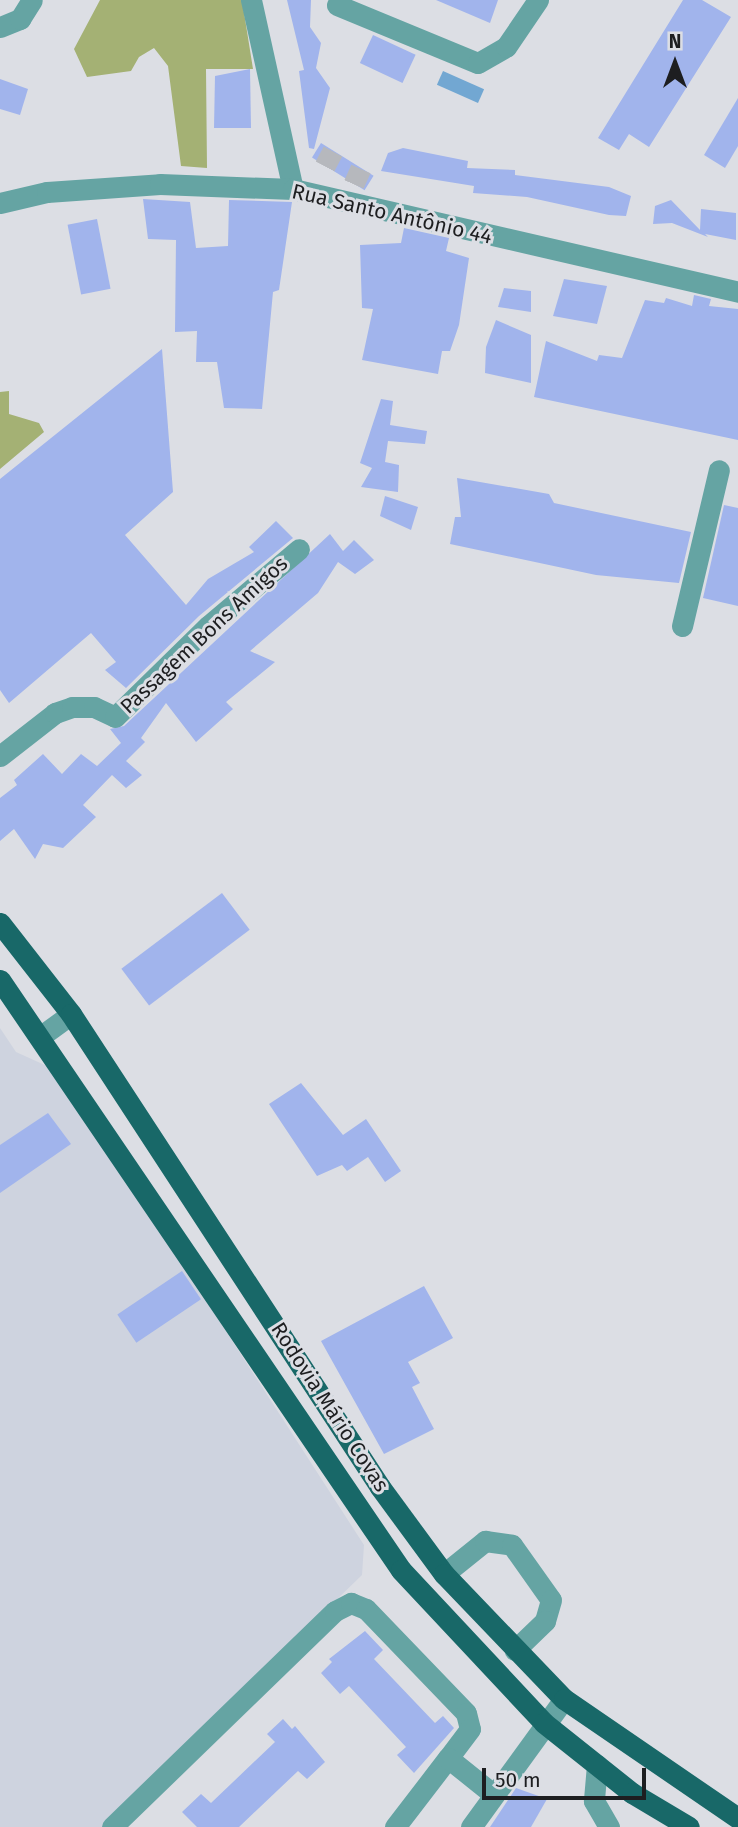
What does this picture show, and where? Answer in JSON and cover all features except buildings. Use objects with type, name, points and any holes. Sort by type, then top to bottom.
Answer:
[{"type":"main road","name":"Rodovia Mário Covas","points":[[0,923],[71,1014],[380,1487],[444,1574],[564,1699],[738,1818]]},
{"type":"main road","name":"Rodovia Mário Covas","points":[[0,980],[41,1036],[362,1519],[409,1579],[544,1723],[597,1765],[690,1827]]},
{"type":"street","points":[[0,27],[20,19],[32,0]]},
{"type":"street","points":[[251,0],[293,189]]},
{"type":"street","points":[[337,5],[478,63],[506,47],[538,0]]},
{"type":"street","name":"Rua Santo Antônio 44","points":[[0,203],[47,192],[160,184],[293,189],[738,292]]},
{"type":"street","points":[[682,626],[719,470]]},
{"type":"street","name":"Passagem Bons Amigos","points":[[0,756],[55,713],[72,707],[94,707],[116,717],[208,626],[299,549]]},
{"type":"street","points":[[41,1036],[71,1014]]},
{"type":"street","points":[[444,1574],[485,1541],[512,1545],[551,1600],[545,1621],[515,1650]]},
{"type":"street","points":[[112,1827],[335,1611],[351,1603],[366,1609],[466,1713],[470,1729],[396,1827]]},
{"type":"street","points":[[471,1827],[564,1699]]},
{"type":"street","points":[[448,1758],[493,1794]]},
{"type":"street","points":[[597,1765],[594,1801],[608,1827]]},
{"type":"shaded area","points":[[0,1028],[16,1052],[58,1071],[364,1545],[362,1575],[102,1827],[0,1827]]},
{"type":"green space","points":[[100,0],[242,0],[253,69],[206,69],[207,168],[181,166],[168,66],[154,48],[139,57],[131,71],[87,77],[74,49]]},
{"type":"green space","points":[[9,391],[9,414],[39,423],[44,432],[0,469],[0,392]]},
{"type":"water","points":[[443,71],[484,89],[478,103],[437,85]]},
{"type":"tunnel","points":[[325,166],[333,151]]},
{"type":"tunnel","points":[[354,184],[361,168]]}]
